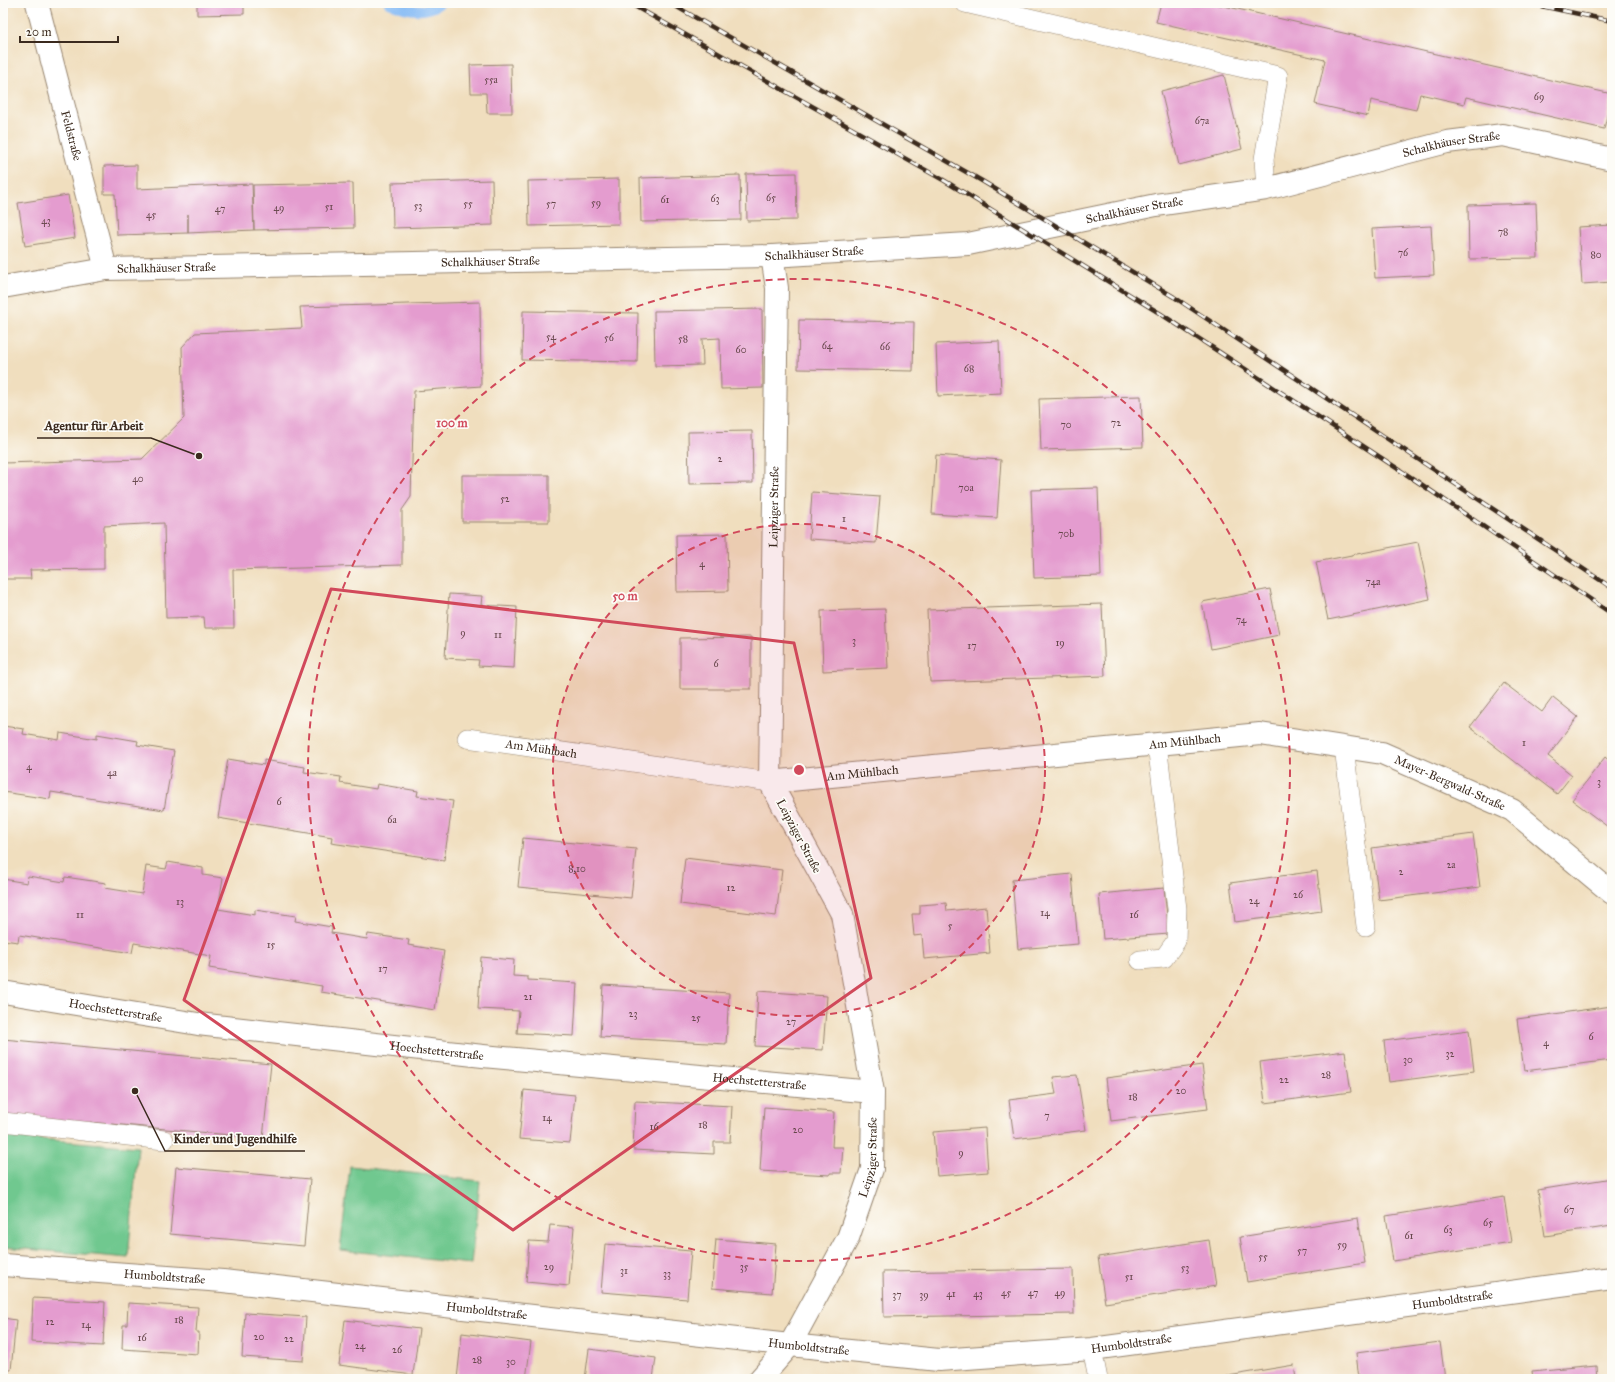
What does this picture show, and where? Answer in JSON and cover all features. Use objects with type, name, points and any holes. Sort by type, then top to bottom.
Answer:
[{"type":"street","name":"Feldstraße","points":[[37,3],[106,269]]},
{"type":"street","name":"Schalkhäuser Straße","points":[[3,287],[106,269],[772,256],[968,244],[1156,205],[1266,189],[1447,142],[1503,135],[1612,160]]},
{"type":"street","name":"Leipziger Straße","points":[[760,1379],[790,1346],[848,1238],[872,1169],[873,1092],[842,914],[770,782],[777,288],[772,256]]},
{"type":"street","name":"Am Mühlbach","points":[[770,782],[1260,734]]},
{"type":"street","name":"Mayer-Bergwald-Straße","points":[[1260,734],[1382,753],[1512,810],[1612,894]]},
{"type":"street","name":"Hoechstetterstraße","points":[[3,992],[198,1024],[491,1057],[873,1092]]},
{"type":"street","name":"Humboldtstraße","points":[[3,1265],[223,1281],[790,1346],[939,1360],[1092,1349],[1612,1278]]},
{"type":"lane","points":[[965,3],[1278,76],[1264,159],[1266,189]]},
{"type":"lane","name":"Am Mühlbach","points":[[467,738],[770,782]]},
{"type":"lane","points":[[1140,960],[1164,958],[1176,941],[1177,909],[1156,744]]},
{"type":"lane","points":[[1344,747],[1366,926]]},
{"type":"lane","points":[[3,1122],[164,1140]]},
{"type":"lane","points":[[1092,1349],[1098,1379]]},
{"type":"highlighted area","points":[[331,589],[794,643],[871,978],[513,1230],[184,1000]]},
{"type":"green space","points":[[3,1136],[138,1147],[128,1258],[3,1247]]},
{"type":"green space","points":[[350,1166],[480,1181],[471,1264],[340,1250]]},
{"type":"building","points":[[197,3],[244,3],[244,14],[197,15]]},
{"type":"building","points":[[1161,3],[1211,3],[1612,94],[1604,129],[1466,97],[1464,104],[1420,94],[1416,110],[1371,100],[1368,116],[1315,104],[1325,60],[1156,22]]},
{"type":"building","points":[[511,64],[512,113],[487,113],[486,93],[471,93],[470,65]]},
{"type":"building","points":[[1224,75],[1242,149],[1179,165],[1161,91]]},
{"type":"building","points":[[137,165],[137,189],[252,184],[254,230],[117,235],[115,194],[104,194],[104,166]]},
{"type":"building","points":[[796,173],[797,220],[747,221],[746,174]]},
{"type":"building","points":[[740,175],[741,220],[641,222],[640,178]]},
{"type":"building","points":[[619,179],[619,224],[529,226],[528,181]]},
{"type":"building","points":[[492,180],[493,225],[393,228],[392,183]]},
{"type":"building","points":[[353,183],[354,228],[254,230],[253,185]]},
{"type":"building","points":[[68,195],[75,238],[25,246],[18,203]]},
{"type":"building","points":[[1536,203],[1538,258],[1469,259],[1468,205]]},
{"type":"building","points":[[1612,225],[1612,282],[1582,284],[1578,227]]},
{"type":"building","points":[[1431,226],[1434,275],[1375,278],[1372,229]]},
{"type":"building","points":[[480,302],[481,386],[414,391],[411,497],[402,510],[402,565],[233,570],[234,628],[205,628],[204,617],[166,618],[164,523],[104,526],[104,569],[30,570],[31,579],[3,579],[3,463],[142,459],[184,418],[182,347],[195,333],[302,328],[300,307]]},
{"type":"building","points":[[762,309],[763,388],[721,389],[720,338],[702,339],[703,365],[655,366],[654,311]]},
{"type":"building","points":[[523,311],[638,313],[637,362],[522,360]]},
{"type":"building","points":[[799,320],[914,322],[913,371],[798,369]]},
{"type":"building","points":[[999,341],[1001,393],[938,396],[936,344]]},
{"type":"building","points":[[1141,396],[1143,447],[1041,450],[1039,399]]},
{"type":"building","points":[[752,431],[753,483],[689,484],[688,432]]},
{"type":"building","points":[[936,455],[1001,460],[997,518],[932,514]]},
{"type":"building","points":[[462,475],[549,475],[549,522],[462,522]]},
{"type":"building","points":[[1098,488],[1101,576],[1034,578],[1031,490]]},
{"type":"building","points":[[812,492],[880,497],[876,543],[809,539]]},
{"type":"building","points":[[727,534],[728,591],[677,592],[676,535]]},
{"type":"building","points":[[1418,542],[1430,599],[1328,620],[1316,562]]},
{"type":"building","points":[[1270,589],[1279,635],[1211,649],[1202,602]]},
{"type":"building","points":[[449,594],[482,596],[481,605],[517,607],[514,668],[478,666],[479,660],[445,658]]},
{"type":"building","points":[[1102,604],[1105,676],[930,682],[927,610]]},
{"type":"building","points":[[885,609],[888,668],[823,671],[821,611]]},
{"type":"building","points":[[751,637],[751,689],[680,689],[680,638]]},
{"type":"building","points":[[1504,683],[1542,712],[1553,697],[1578,717],[1548,756],[1572,775],[1557,794],[1470,727]]},
{"type":"building","points":[[3,726],[24,729],[23,734],[59,740],[60,733],[97,739],[97,734],[138,741],[137,745],[174,751],[164,810],[51,792],[50,799],[3,792]]},
{"type":"building","points":[[1605,757],[1612,763],[1612,830],[1572,800]]},
{"type":"building","points":[[228,759],[264,765],[264,760],[305,767],[304,772],[341,777],[340,783],[376,789],[377,784],[418,791],[417,796],[453,801],[444,860],[331,843],[332,837],[218,818]]},
{"type":"building","points":[[1473,834],[1480,887],[1379,900],[1372,848]]},
{"type":"building","points":[[523,838],[636,849],[631,898],[518,887]]},
{"type":"building","points":[[685,858],[782,870],[776,916],[680,904]]},
{"type":"building","points":[[168,862],[203,868],[203,875],[223,878],[218,909],[255,915],[255,910],[296,916],[295,921],[332,927],[331,933],[367,939],[368,934],[409,940],[408,945],[444,951],[435,1010],[321,992],[322,986],[209,968],[211,956],[134,943],[132,953],[19,935],[18,942],[3,940],[3,879],[27,883],[28,876],[64,882],[65,877],[106,883],[105,888],[142,894],[146,866],[166,869]]},
{"type":"building","points":[[1317,871],[1322,911],[1235,922],[1230,883]]},
{"type":"building","points":[[1072,874],[1078,944],[1018,949],[1012,880]]},
{"type":"building","points":[[1164,888],[1169,934],[1103,939],[1099,894]]},
{"type":"building","points":[[946,903],[947,911],[986,907],[990,953],[924,959],[922,935],[914,936],[912,914],[920,914],[920,905]]},
{"type":"building","points":[[481,957],[514,960],[513,976],[528,977],[528,980],[577,983],[574,1036],[517,1033],[519,1011],[478,1009]]},
{"type":"building","points":[[603,985],[729,993],[726,1044],[600,1037]]},
{"type":"building","points":[[758,991],[827,996],[823,1050],[755,1046]]},
{"type":"building","points":[[1612,1006],[1612,1060],[1524,1071],[1517,1019]]},
{"type":"building","points":[[1469,1030],[1474,1071],[1389,1082],[1384,1041]]},
{"type":"building","points":[[3,1039],[271,1064],[263,1138],[90,1122],[90,1127],[3,1118]]},
{"type":"building","points":[[1345,1051],[1351,1092],[1265,1103],[1260,1062]]},
{"type":"building","points":[[1202,1065],[1208,1109],[1111,1121],[1106,1078]]},
{"type":"building","points":[[1077,1075],[1086,1130],[1014,1139],[1009,1100],[1056,1094],[1053,1077]]},
{"type":"building","points":[[524,1090],[575,1095],[570,1143],[519,1139]]},
{"type":"building","points":[[635,1101],[732,1106],[730,1142],[714,1142],[714,1154],[633,1150]]},
{"type":"building","points":[[764,1107],[834,1112],[832,1147],[843,1147],[841,1173],[830,1173],[830,1175],[760,1171]]},
{"type":"building","points":[[985,1128],[988,1172],[937,1176],[933,1132]]},
{"type":"building","points":[[176,1167],[310,1179],[304,1246],[170,1234]]},
{"type":"building","points":[[1612,1178],[1612,1226],[1545,1236],[1538,1190]]},
{"type":"building","points":[[1504,1197],[1511,1242],[1393,1261],[1386,1216]]},
{"type":"building","points":[[1358,1218],[1365,1263],[1247,1282],[1240,1237]]},
{"type":"building","points":[[550,1225],[574,1227],[569,1286],[526,1282],[529,1241],[548,1242]]},
{"type":"building","points":[[716,1239],[776,1244],[772,1293],[712,1288]]},
{"type":"building","points":[[1209,1240],[1216,1286],[1105,1303],[1098,1257]]},
{"type":"building","points":[[605,1244],[691,1251],[687,1299],[601,1292]]},
{"type":"building","points":[[1073,1269],[1074,1314],[884,1317],[883,1272]]},
{"type":"building","points":[[33,1298],[105,1302],[103,1346],[31,1342]]},
{"type":"building","points":[[128,1303],[198,1307],[196,1332],[199,1332],[198,1354],[122,1349],[123,1325],[127,1325]]},
{"type":"building","points":[[245,1313],[306,1317],[303,1361],[242,1357]]},
{"type":"building","points":[[3,1318],[16,1320],[11,1370],[3,1370]]},
{"type":"building","points":[[345,1320],[419,1329],[413,1375],[339,1365]]},
{"type":"building","points":[[462,1333],[531,1342],[526,1379],[457,1379]]},
{"type":"building","points":[[1440,1342],[1445,1379],[1359,1379],[1356,1353]]},
{"type":"building","points":[[589,1349],[656,1358],[653,1379],[585,1379]]},
{"type":"building","points":[[1294,1365],[1296,1379],[1216,1379],[1216,1378]]},
{"type":"building","points":[[1596,1365],[1597,1379],[1533,1379],[1532,1371]]},
{"type":"waterway","points":[[389,3],[402,8],[415,10],[428,9],[440,3]]},
{"type":"railway","points":[[629,3],[945,181],[1161,314],[1415,480],[1612,614]]},
{"type":"railway","points":[[670,3],[982,181],[1174,297],[1612,588]]},
{"type":"railway","points":[[1527,3],[1612,21]]},
{"type":"place","name":"Agentur für Arbeit","points":[[199,456]]},
{"type":"place","name":"Kinder und Jugendhilfe","points":[[135,1091]]}]
